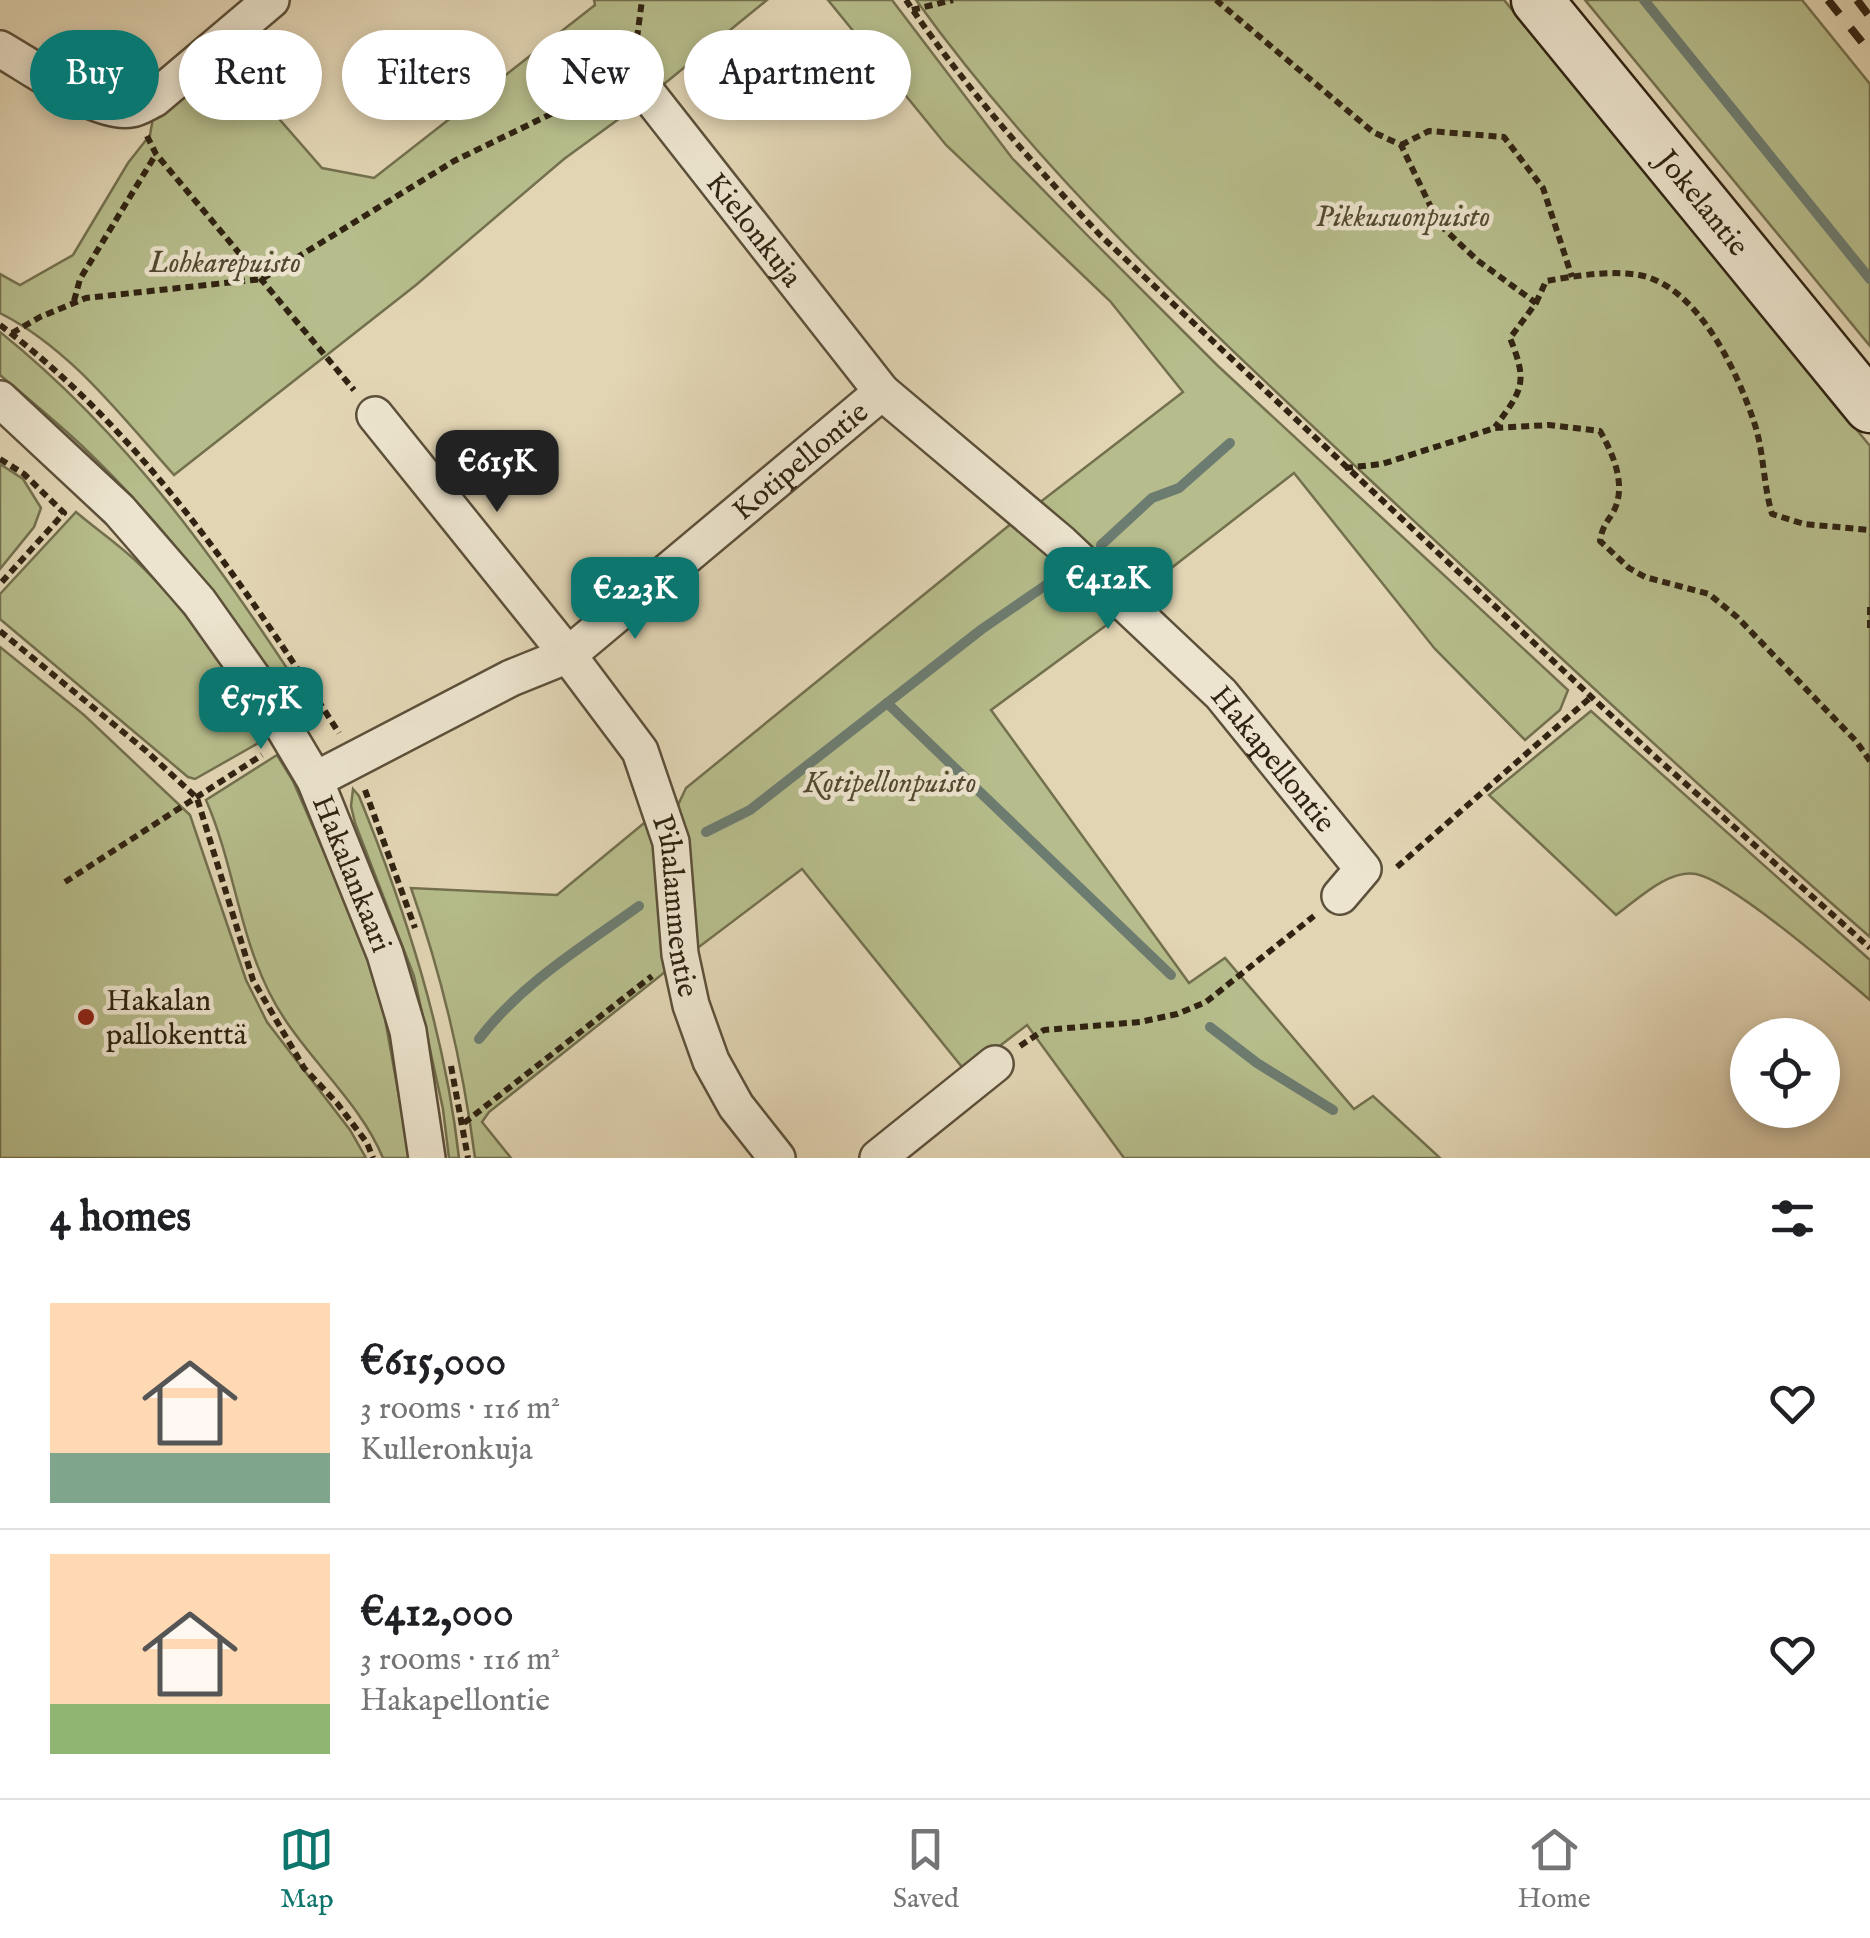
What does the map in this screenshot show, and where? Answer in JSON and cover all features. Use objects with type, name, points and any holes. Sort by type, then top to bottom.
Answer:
[{"type":"main road","name":"Jokelantie","points":[[1537,0],[1870,407]]},
{"type":"street","points":[[159,95],[272,0]]},
{"type":"street","points":[[0,49],[30,66]]},
{"type":"street","name":"Kielonkuja","points":[[664,114],[882,392]]},
{"type":"street","name":"Kotipellontie","points":[[315,780],[511,678],[568,656],[882,392]]},
{"type":"street","name":"Hakapellontie","points":[[882,392],[1061,543],[1221,694],[1363,869]]},
{"type":"street","name":"Hakalankaari","points":[[0,399],[120,510],[199,602],[262,691],[315,780],[386,954],[408,1031],[427,1158]]},
{"type":"street","name":"Pihalammentie","points":[[375,416],[640,751],[671,842],[680,954],[691,1005],[711,1061],[736,1106],[777,1158]]},
{"type":"street","points":[[1340,896],[1363,869]]},
{"type":"street","points":[[878,1158],[995,1064]]},
{"type":"path","points":[[638,30],[642,0]]},
{"type":"path","points":[[906,0],[1020,150],[1101,236],[1344,468],[1870,948]]},
{"type":"path","points":[[912,10],[954,0]]},
{"type":"path","points":[[1216,0],[1373,132],[1402,145],[1439,224],[1477,260],[1536,302]]},
{"type":"path","points":[[138,120],[156,154],[375,416]]},
{"type":"path","points":[[12,333],[86,298],[262,279],[454,161],[533,120]]},
{"type":"path","points":[[1402,145],[1429,131],[1504,137],[1543,188],[1572,277]]},
{"type":"path","points":[[74,302],[80,279],[156,154]]},
{"type":"path","points":[[1495,428],[1517,397],[1523,370],[1510,338],[1546,281],[1640,275],[1672,289],[1704,322],[1726,358],[1755,425],[1772,514],[1804,524],[1870,530]]},
{"type":"path","points":[[1344,468],[1382,464],[1495,428],[1548,424],[1600,432],[1616,459],[1617,503],[1602,525],[1600,542],[1645,577],[1709,594],[1856,741],[1870,761]]},
{"type":"path","points":[[0,460],[24,474],[64,513],[0,584]]},
{"type":"path","points":[[1870,607],[1870,628]]},
{"type":"path","points":[[0,631],[197,798],[253,980],[304,1068],[337,1103],[367,1143],[373,1158]]},
{"type":"path","points":[[1363,869],[1396,868],[1591,696]]},
{"type":"path","points":[[65,882],[197,798]]},
{"type":"path","points":[[995,1064],[1044,1030],[1140,1022],[1177,1014],[1206,1002],[1340,896]]},
{"type":"path","points":[[464,1123],[680,954]]},
{"type":"green space","name":"Lohkarepuisto","points":[[594,0],[767,0],[730,30],[684,30],[684,68],[664,84],[664,30],[563,30],[595,5]]},
{"type":"green space","points":[[828,0],[892,0],[1012,158],[1218,366],[1568,690],[1560,710],[1525,740],[1435,649],[1294,473],[1139,593],[1039,503],[1183,392],[1110,301],[946,145],[911,102],[911,30],[852,30]]},
{"type":"green space","name":"Pikkusuonpuisto","points":[[916,0],[1504,0],[1870,446],[1870,937],[1617,710],[1188,308],[1018,129]]},
{"type":"green space","points":[[1585,0],[1802,0],[1870,84],[1870,346]]},
{"type":"green space","name":"Lohkarepuisto","points":[[526,59],[526,120],[617,120],[174,475],[72,364],[0,313],[0,274],[20,285],[73,255],[128,163],[150,135],[153,120],[159,120],[159,108],[179,93],[179,120],[280,120],[322,168],[374,178],[448,120],[506,120],[506,75]]},
{"type":"green space","points":[[0,332],[90,414],[169,504],[241,600],[309,702],[309,709],[295,718],[224,609],[171,541],[82,446],[0,375]]},
{"type":"green space","points":[[0,464],[23,479],[41,508],[34,527],[0,569]]},
{"type":"green space","points":[[76,512],[130,555],[175,602],[225,668],[269,737],[195,779],[188,777],[0,619],[0,594]]},
{"type":"green space","name":"Kotipellonpuisto","points":[[1017,519],[1123,613],[991,710],[1189,983],[1225,958],[1354,1109],[1373,1096],[1440,1158],[1124,1158],[1027,1025],[966,1072],[802,869],[691,953],[678,805],[686,788]]},
{"type":"green space","points":[[0,647],[84,715],[190,815],[246,980],[267,1022],[350,1130],[366,1158],[0,1158]]},
{"type":"green space","points":[[1591,711],[1870,960],[1870,1000],[1758,910],[1696,874],[1664,881],[1616,915],[1489,795]]},
{"type":"green space","points":[[277,755],[293,781],[358,930],[382,1002],[410,1158],[383,1158],[359,1115],[281,1014],[250,945],[206,800]]},
{"type":"green space","points":[[353,789],[359,796],[408,929],[434,1019],[459,1158],[449,1158],[443,1109],[414,976],[355,823]]},
{"type":"green space","points":[[649,819],[660,842],[670,968],[489,1112],[482,1122],[511,1158],[475,1158],[450,1021],[411,888],[557,895]]},
{"type":"waterway","points":[[1644,0],[1870,279]]},
{"type":"waterway","points":[[1101,545],[1152,498],[1179,488],[1230,443]]},
{"type":"waterway","points":[[706,832],[750,810],[982,629],[1046,585]]},
{"type":"waterway","points":[[887,703],[1171,975]]},
{"type":"waterway","points":[[479,1039],[533,983],[639,906]]},
{"type":"waterway","points":[[1210,1027],[1257,1063],[1333,1110]]},
{"type":"railway","points":[[1828,0],[1870,52]]},
{"type":"railway","points":[[1857,0],[1870,17]]},
{"type":"place","name":"Hakalan pallokenttä","points":[[86,1017]]}]
